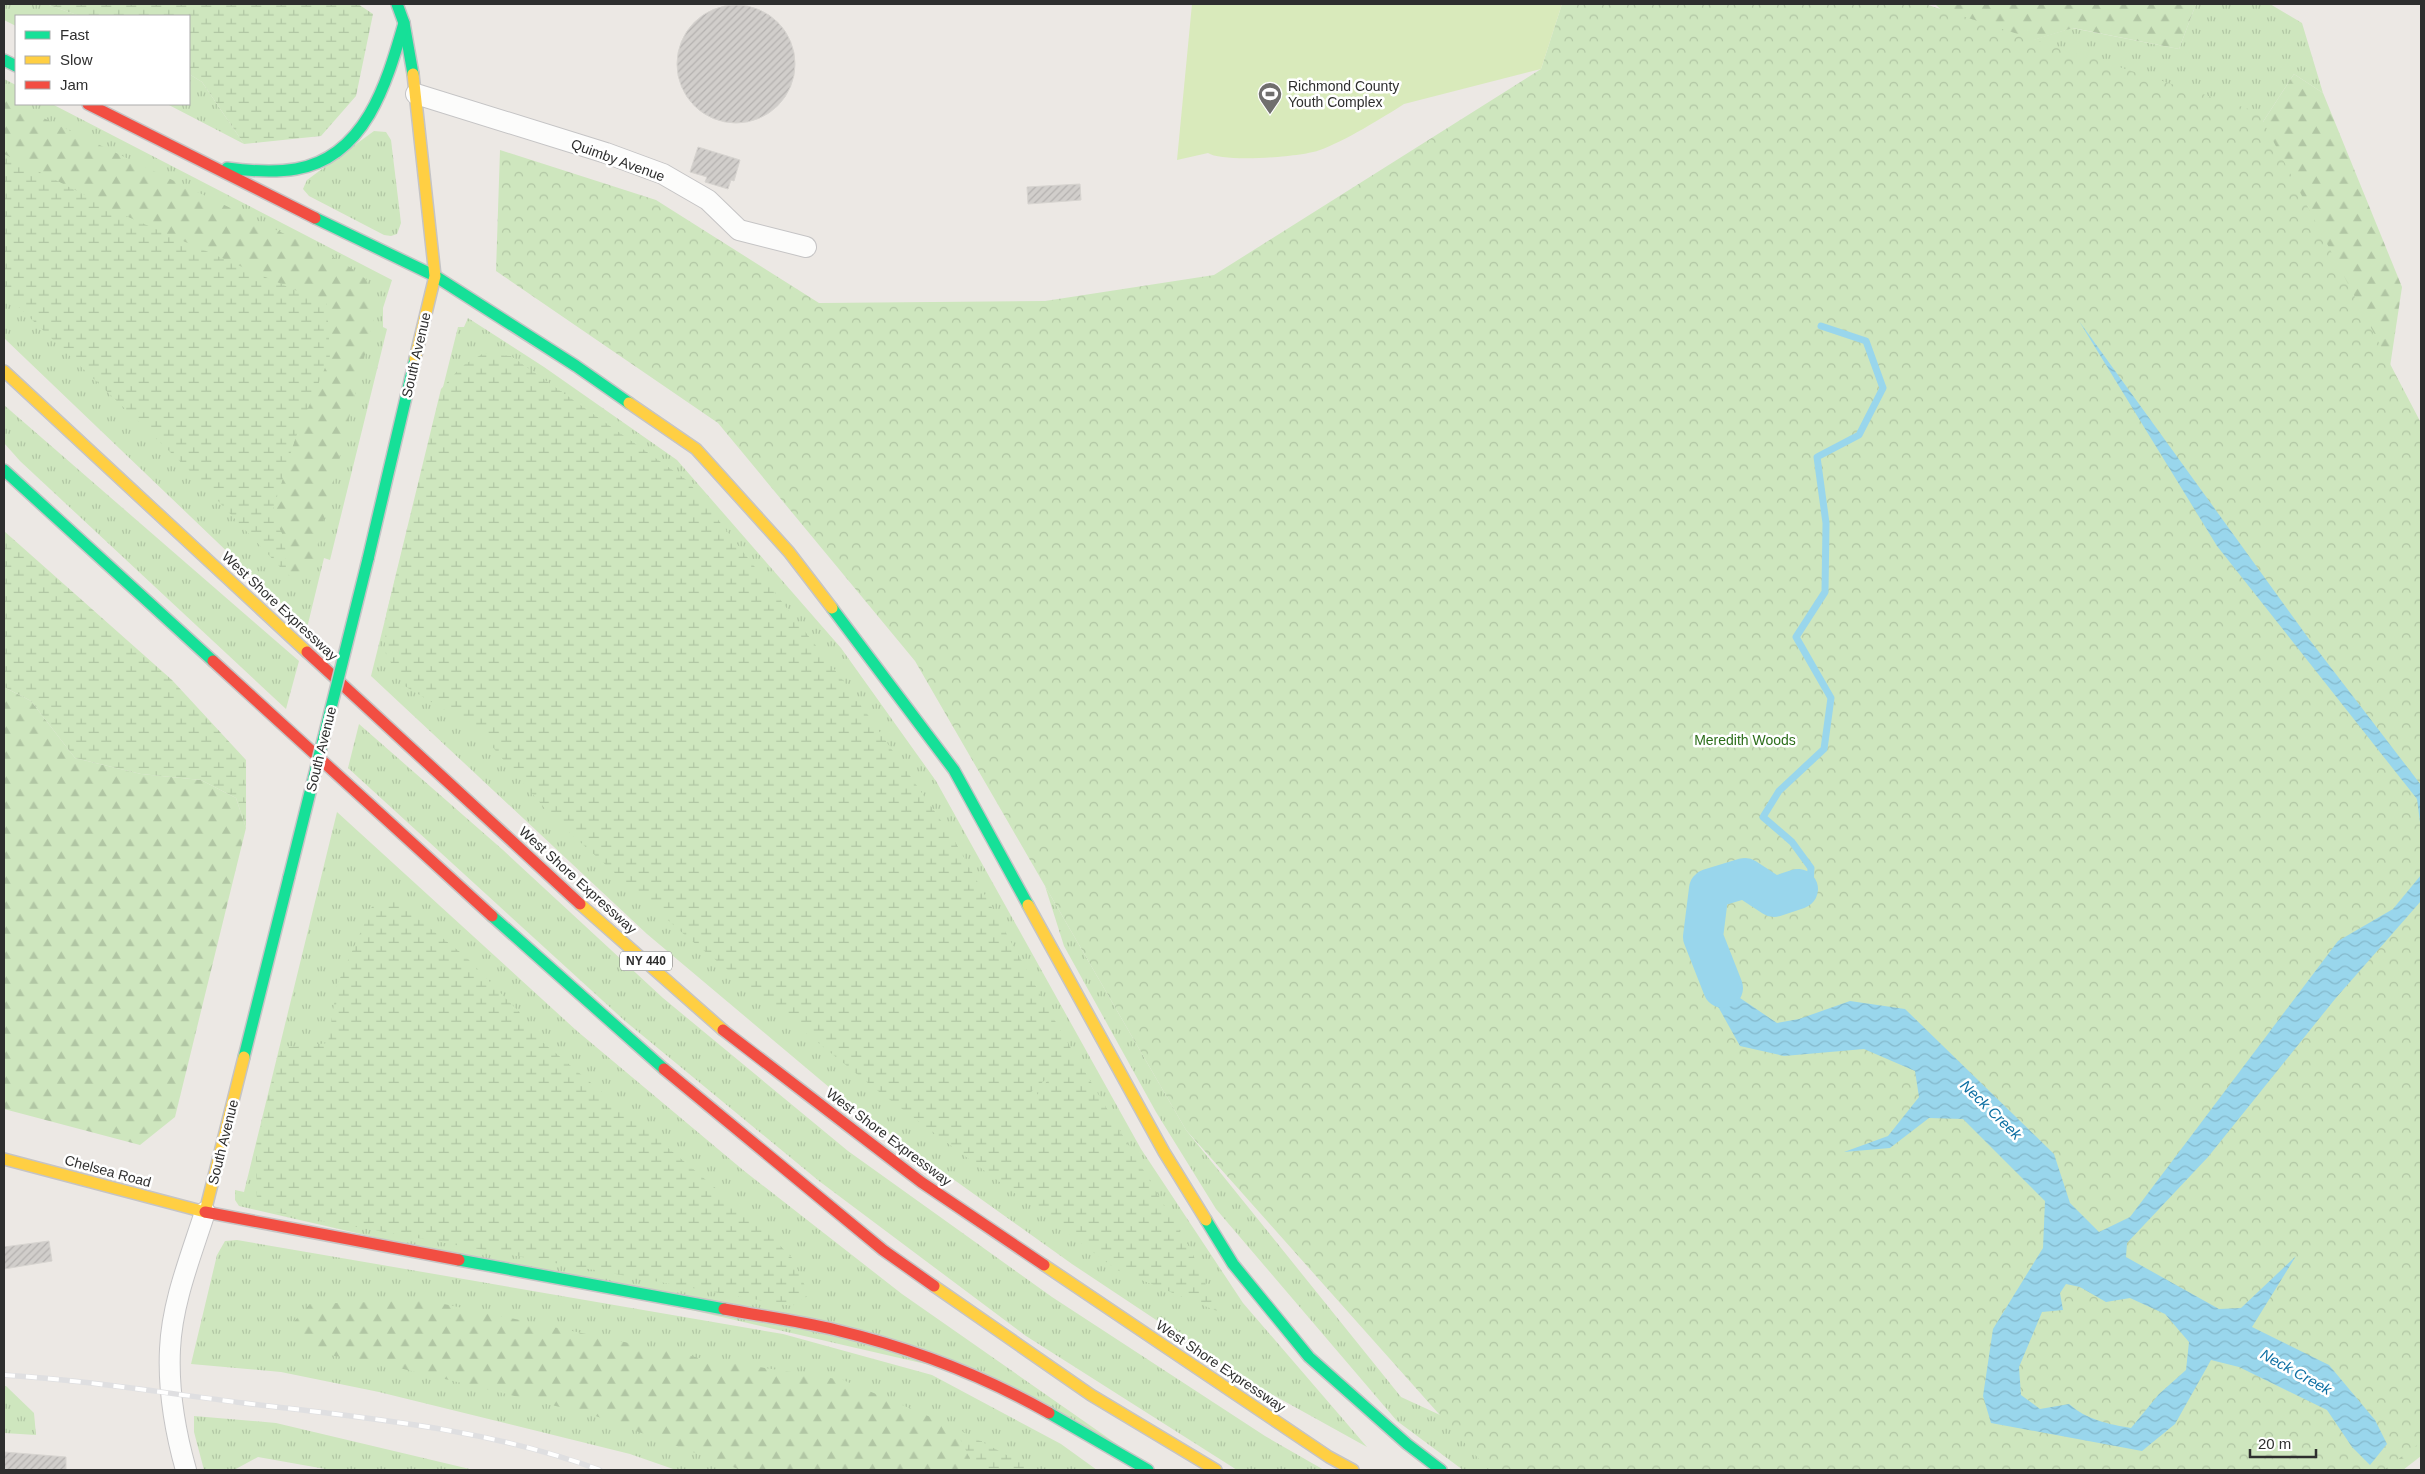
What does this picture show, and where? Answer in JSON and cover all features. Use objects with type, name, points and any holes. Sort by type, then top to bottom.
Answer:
[{"type":"main road","name":"South Avenue","points":[[205,1212],[368,559],[435,276],[416,94],[404,22],[397,4]]},
{"type":"main road","name":"South Avenue","points":[[404,22],[408,4]]},
{"type":"main road","points":[[208,166],[263,172],[306,167],[329,157],[350,141],[368,120],[383,89],[404,22]]},
{"type":"main road","points":[[90,105],[208,166],[435,276],[576,366],[696,449],[789,552],[954,770],[1164,1152],[1233,1264],[1309,1357],[1407,1444],[1441,1470]]},
{"type":"main road","name":"West Shore Expressway","points":[[4,371],[546,873],[728,1034],[921,1182],[1313,1446],[1353,1470]]},
{"type":"main road","points":[[4,470],[508,931],[697,1098],[883,1250],[1091,1395],[1216,1470]]},
{"type":"main road","name":"Chelsea Road","points":[[4,1159],[205,1212],[836,1330],[902,1348],[962,1371],[1021,1398],[1148,1470]]},
{"type":"street","name":"Quimby Avenue","points":[[416,94],[606,153],[662,174],[708,200],[739,230],[806,247]]},
{"type":"street","name":"South Avenue","points":[[186,1470],[179,1448],[170,1392],[170,1347],[180,1288],[205,1212]]},
{"type":"green space","points":[[4,4],[46,4],[77,15],[15,15],[15,26],[4,20]]},
{"type":"green space","points":[[46,4],[358,4],[373,14],[356,96],[321,136],[244,144],[202,82],[190,75],[190,15],[77,15]]},
{"type":"green space","name":"Richmond County Youth Complex","points":[[1192,4],[1562,4],[1541,69],[1404,104],[1352,135],[1311,153],[1281,157],[1229,158],[1208,153],[1177,160]]},
{"type":"green space","name":"Meredith Woods","points":[[1562,4],[1925,4],[2258,112],[2421,423],[2421,1442],[2384,1470],[1492,1470],[1487,1468],[1186,1130],[915,661],[718,423],[496,271],[500,150],[656,200],[819,303],[1045,301],[1214,275],[1541,69]]},
{"type":"green space","points":[[1935,4],[2196,4],[2179,49],[2073,28],[1987,54]]},
{"type":"green space","points":[[2196,4],[2270,4],[2302,23],[2323,93],[2294,74],[2237,162],[1987,54],[2072,28],[2179,49]]},
{"type":"green space","points":[[2294,74],[2323,93],[2402,287],[2388,380],[2237,162]]},
{"type":"green space","points":[[190,75],[202,82],[244,144],[169,105],[190,105]]},
{"type":"green space","points":[[4,79],[15,84],[15,105],[54,105],[392,280],[383,308],[383,327],[387,329],[330,560],[324,558],[307,628],[4,338]]},
{"type":"green space","points":[[4,99],[343,262],[367,280],[375,314],[310,575],[293,581],[286,571],[285,540],[272,513],[295,439],[126,216],[4,154]]},
{"type":"green space","points":[[374,131],[386,132],[391,140],[401,223],[397,234],[391,236],[384,235],[309,196],[303,189],[307,180]]},
{"type":"green space","points":[[4,154],[126,216],[327,304],[330,356],[295,439],[272,513],[285,540],[286,571],[293,581],[191,472],[4,293]]},
{"type":"green space","points":[[468,318],[544,367],[677,460],[841,648],[936,781],[1141,1149],[1243,1303],[1367,1447],[1248,1381],[1072,1264],[855,1109],[647,934],[371,676],[458,327],[464,327]]},
{"type":"green space","points":[[484,353],[511,356],[688,481],[852,692],[953,838],[1063,1035],[1191,1250],[1217,1311],[1117,1270],[878,1091],[687,937],[553,818],[478,730],[403,685],[385,652],[386,615],[441,389],[462,366]],"holes":[[[1052,1074],[1032,1102],[1030,1093]]]},
{"type":"green space","points":[[4,405],[299,661],[286,709],[20,461],[4,443]]},
{"type":"green space","points":[[4,531],[172,680],[246,760],[246,828],[236,798],[201,780],[141,774],[75,758],[31,701],[4,687]]},
{"type":"green space","points":[[4,687],[31,701],[75,758],[141,774],[201,780],[236,798],[246,828],[175,1117],[140,1145],[4,1109]]},
{"type":"green space","points":[[359,724],[503,850],[663,998],[848,1151],[1052,1297],[1265,1436],[1324,1470],[1237,1470],[1026,1336],[819,1181],[625,1021],[348,768]]},
{"type":"green space","points":[[337,812],[577,1031],[743,1170],[902,1294],[1121,1447],[995,1380],[239,1206],[235,1200],[235,1190],[244,1192]]},
{"type":"green space","points":[[1045,886],[1186,1130],[1401,1397],[1560,1470],[1463,1470],[1397,1421],[1216,1209],[1156,1112],[1064,946]]},
{"type":"green space","points":[[374,902],[397,902],[465,956],[520,1013],[526,1028],[764,1229],[793,1259],[809,1295],[792,1306],[257,1209],[256,1146],[280,1048],[328,1043],[337,985]]},
{"type":"green space","points":[[237,1240],[783,1334],[932,1375],[1061,1444],[1097,1470],[676,1470],[630,1454],[379,1392],[281,1372],[191,1364],[217,1255],[225,1241]]},
{"type":"green space","points":[[425,1300],[700,1358],[843,1380],[954,1427],[976,1470],[741,1470],[593,1415],[391,1366],[324,1354],[289,1327],[310,1304]]},
{"type":"green space","points":[[4,1386],[34,1413],[36,1435],[4,1433]]},
{"type":"green space","points":[[194,1416],[276,1423],[474,1470],[331,1470],[258,1457],[234,1470],[204,1470],[194,1432]]},
{"type":"green space","points":[[954,1427],[1035,1470],[976,1470]]},
{"type":"green space","points":[[2421,1431],[2421,1456],[2403,1470],[2370,1470]]},
{"type":"water","points":[[2079,321],[2309,639],[2421,785],[2421,830],[2417,799],[2217,546]]},
{"type":"water","points":[[2421,875],[2421,901],[2335,999],[2208,1157],[2127,1243],[2126,1257],[2219,1309],[2241,1308],[2296,1256],[2252,1327],[2329,1365],[2375,1420],[2387,1444],[2370,1465],[2352,1447],[2327,1410],[2239,1367],[2211,1360],[2175,1424],[2142,1451],[1991,1423],[1983,1396],[1993,1329],[2043,1248],[2045,1201],[1963,1119],[1929,1118],[1890,1148],[1844,1152],[1888,1136],[1919,1097],[1915,1071],[1864,1049],[1784,1056],[1740,1046],[1706,985],[1703,937],[1740,998],[1777,1023],[1799,1019],[1850,1001],[1905,1009],[2054,1154],[2070,1203],[2099,1232],[2130,1217],[2338,941],[2393,909]],"holes":[[[2066,1284],[2080,1287],[2106,1302],[2130,1298],[2165,1314],[2189,1342],[2186,1370],[2159,1394],[2131,1428],[2090,1418],[2069,1404],[2040,1409],[2021,1395],[2019,1367],[2042,1312],[2063,1310],[2060,1293]]]},
{"type":"building","points":[[736,5],[759,9],[778,22],[791,41],[795,64],[791,87],[778,106],[759,119],[736,123],[713,119],[694,106],[681,87],[677,64],[681,41],[694,22],[713,9]]},
{"type":"building","points":[[698,147],[740,160],[734,181],[731,180],[728,189],[705,182],[707,177],[690,172]]},
{"type":"building","points":[[1080,184],[1081,200],[1028,204],[1027,187]]},
{"type":"building","points":[[49,1241],[52,1261],[4,1269],[4,1247]]},
{"type":"building","points":[[4,1452],[66,1457],[66,1470],[4,1470]]},
{"type":"waterway","points":[[1798,889],[1810,885],[1811,868],[1792,842],[1763,817],[1779,791],[1824,749],[1831,698],[1796,637],[1825,592],[1826,523],[1817,457],[1859,435],[1883,388],[1866,341],[1821,326]]},
{"type":"waterway","name":"Neck Creek","points":[[1723,988],[1703,937],[1709,889],[1745,878],[1774,897],[1798,889]]},
{"type":"railway","points":[[4,1375],[94,1383],[425,1426],[513,1444],[600,1470]]},
{"type":"traffic: fast","points":[[397,4],[404,23],[413,74]]},
{"type":"traffic: fast","points":[[227,168],[262,171],[296,169],[320,162],[340,149],[356,133],[370,114],[390,69],[404,23]]},
{"type":"traffic: fast","points":[[4,60],[15,66]]},
{"type":"traffic: fast","points":[[315,218],[435,276],[576,366],[629,403]]},
{"type":"traffic: fast","points":[[368,559],[415,359]]},
{"type":"traffic: fast","points":[[4,470],[213,661]]},
{"type":"traffic: fast","points":[[289,877],[368,559]]},
{"type":"traffic: fast","points":[[832,608],[954,770],[1028,905]]},
{"type":"traffic: fast","points":[[244,1057],[289,877]]},
{"type":"traffic: fast","points":[[492,916],[664,1069]]},
{"type":"traffic: fast","points":[[1206,1220],[1233,1264],[1309,1357],[1407,1444],[1441,1470]]},
{"type":"traffic: fast","points":[[459,1260],[724,1309]]},
{"type":"traffic: fast","points":[[1049,1413],[1148,1470]]},
{"type":"traffic: slow","points":[[413,74],[435,276],[415,359]]},
{"type":"traffic: slow","points":[[4,371],[307,652]]},
{"type":"traffic: slow","points":[[629,403],[696,449],[789,552],[832,608]]},
{"type":"traffic: slow","points":[[580,904],[723,1030]]},
{"type":"traffic: slow","points":[[1028,905],[1164,1152],[1206,1220]]},
{"type":"traffic: slow","points":[[4,1159],[205,1212],[244,1057]]},
{"type":"traffic: slow","points":[[1044,1265],[1329,1457],[1353,1470]]},
{"type":"traffic: slow","points":[[934,1286],[1091,1395],[1216,1470]]},
{"type":"traffic: jam","points":[[90,105],[315,218]]},
{"type":"traffic: jam","points":[[307,652],[580,904]]},
{"type":"traffic: jam","points":[[213,661],[492,916]]},
{"type":"traffic: jam","points":[[723,1030],[921,1182],[1044,1265]]},
{"type":"traffic: jam","points":[[664,1069],[883,1250],[934,1286]]},
{"type":"traffic: jam","points":[[205,1212],[459,1260]]},
{"type":"traffic: jam","points":[[724,1309],[822,1327],[891,1345],[972,1375],[1049,1413]]},
{"type":"place","name":"Richmond County Youth Complex","points":[[1270,115]]}]
